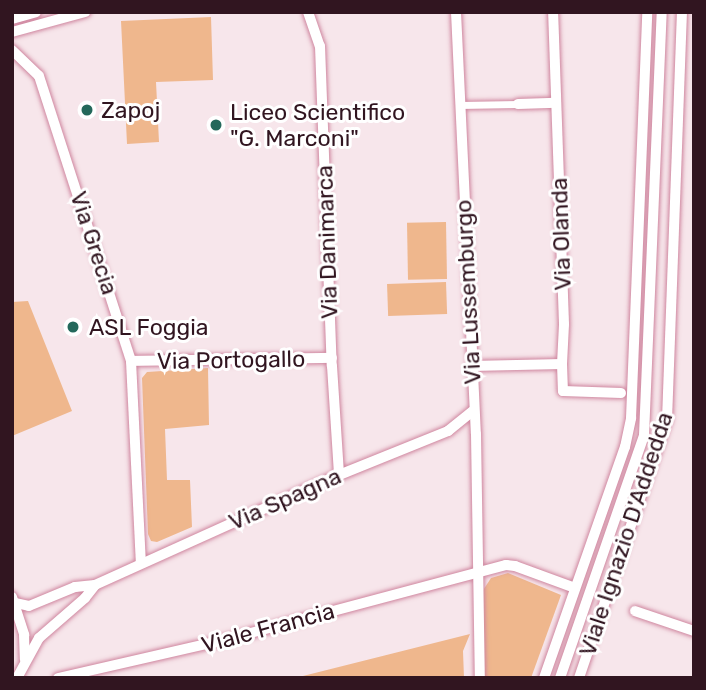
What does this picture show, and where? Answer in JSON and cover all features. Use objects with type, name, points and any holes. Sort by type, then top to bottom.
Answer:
[{"type":"street","points":[[36,12],[12,19],[14,31],[85,12]]},
{"type":"street","name":"Via Danimarca","points":[[308,12],[320,53],[339,475]]},
{"type":"street","name":"Via Lussemburgo","points":[[456,12],[473,411],[480,678]]},
{"type":"street","name":"Via Olanda","points":[[553,12],[564,324],[562,364]]},
{"type":"street","name":"Viale Ignazio D'Addedda","points":[[544,678],[625,447],[627,393],[635,319],[640,148],[648,12]]},
{"type":"street","name":"Viale Ignazio D'Addedda","points":[[560,678],[645,435],[662,12]]},
{"type":"street","name":"Viale Ignazio D'Addedda","points":[[579,678],[667,420],[682,12]]},
{"type":"street","name":"Via Grecia","points":[[12,50],[38,76],[131,361],[141,564]]},
{"type":"street","points":[[459,105],[556,103]]},
{"type":"street","points":[[640,148],[656,148]]},
{"type":"street","points":[[635,319],[650,320]]},
{"type":"street","name":"Via Portogallo","points":[[131,361],[332,358]]},
{"type":"street","points":[[471,366],[562,364],[563,391],[627,393]]},
{"type":"street","name":"Via Spagna","points":[[14,600],[29,606],[75,587],[95,585],[339,475],[449,431],[473,411]]},
{"type":"street","name":"Viale Francia","points":[[58,678],[228,639],[477,571],[515,566],[575,589],[585,584],[590,593]]},
{"type":"street","name":"Via Spagna","points":[[17,678],[25,659],[39,638],[85,598],[95,585]]},
{"type":"street","points":[[14,600],[24,635],[25,659]]},
{"type":"street","points":[[635,611],[694,631]]},
{"type":"shaded area","points":[[211,17],[213,80],[156,82],[159,142],[127,144],[121,21]]},
{"type":"shaded area","points":[[446,222],[447,279],[408,280],[407,223]]},
{"type":"shaded area","points":[[446,282],[447,314],[388,316],[387,284]]},
{"type":"shaded area","points":[[28,301],[72,411],[12,436],[12,302]]},
{"type":"shaded area","points":[[208,368],[209,425],[165,429],[167,480],[190,480],[192,527],[157,542],[151,541],[148,534],[142,378],[147,372]]},
{"type":"shaded area","points":[[508,573],[561,595],[531,678],[483,678],[480,595],[491,578]]},
{"type":"shaded area","points":[[470,634],[463,651],[464,678],[295,678]]},
{"type":"place","name":"Zapoj","points":[[87,110]]},
{"type":"place","name":"Liceo Scientifico \"G. Marconi\"","points":[[216,125]]},
{"type":"place","name":"ASL Foggia","points":[[73,327]]}]
